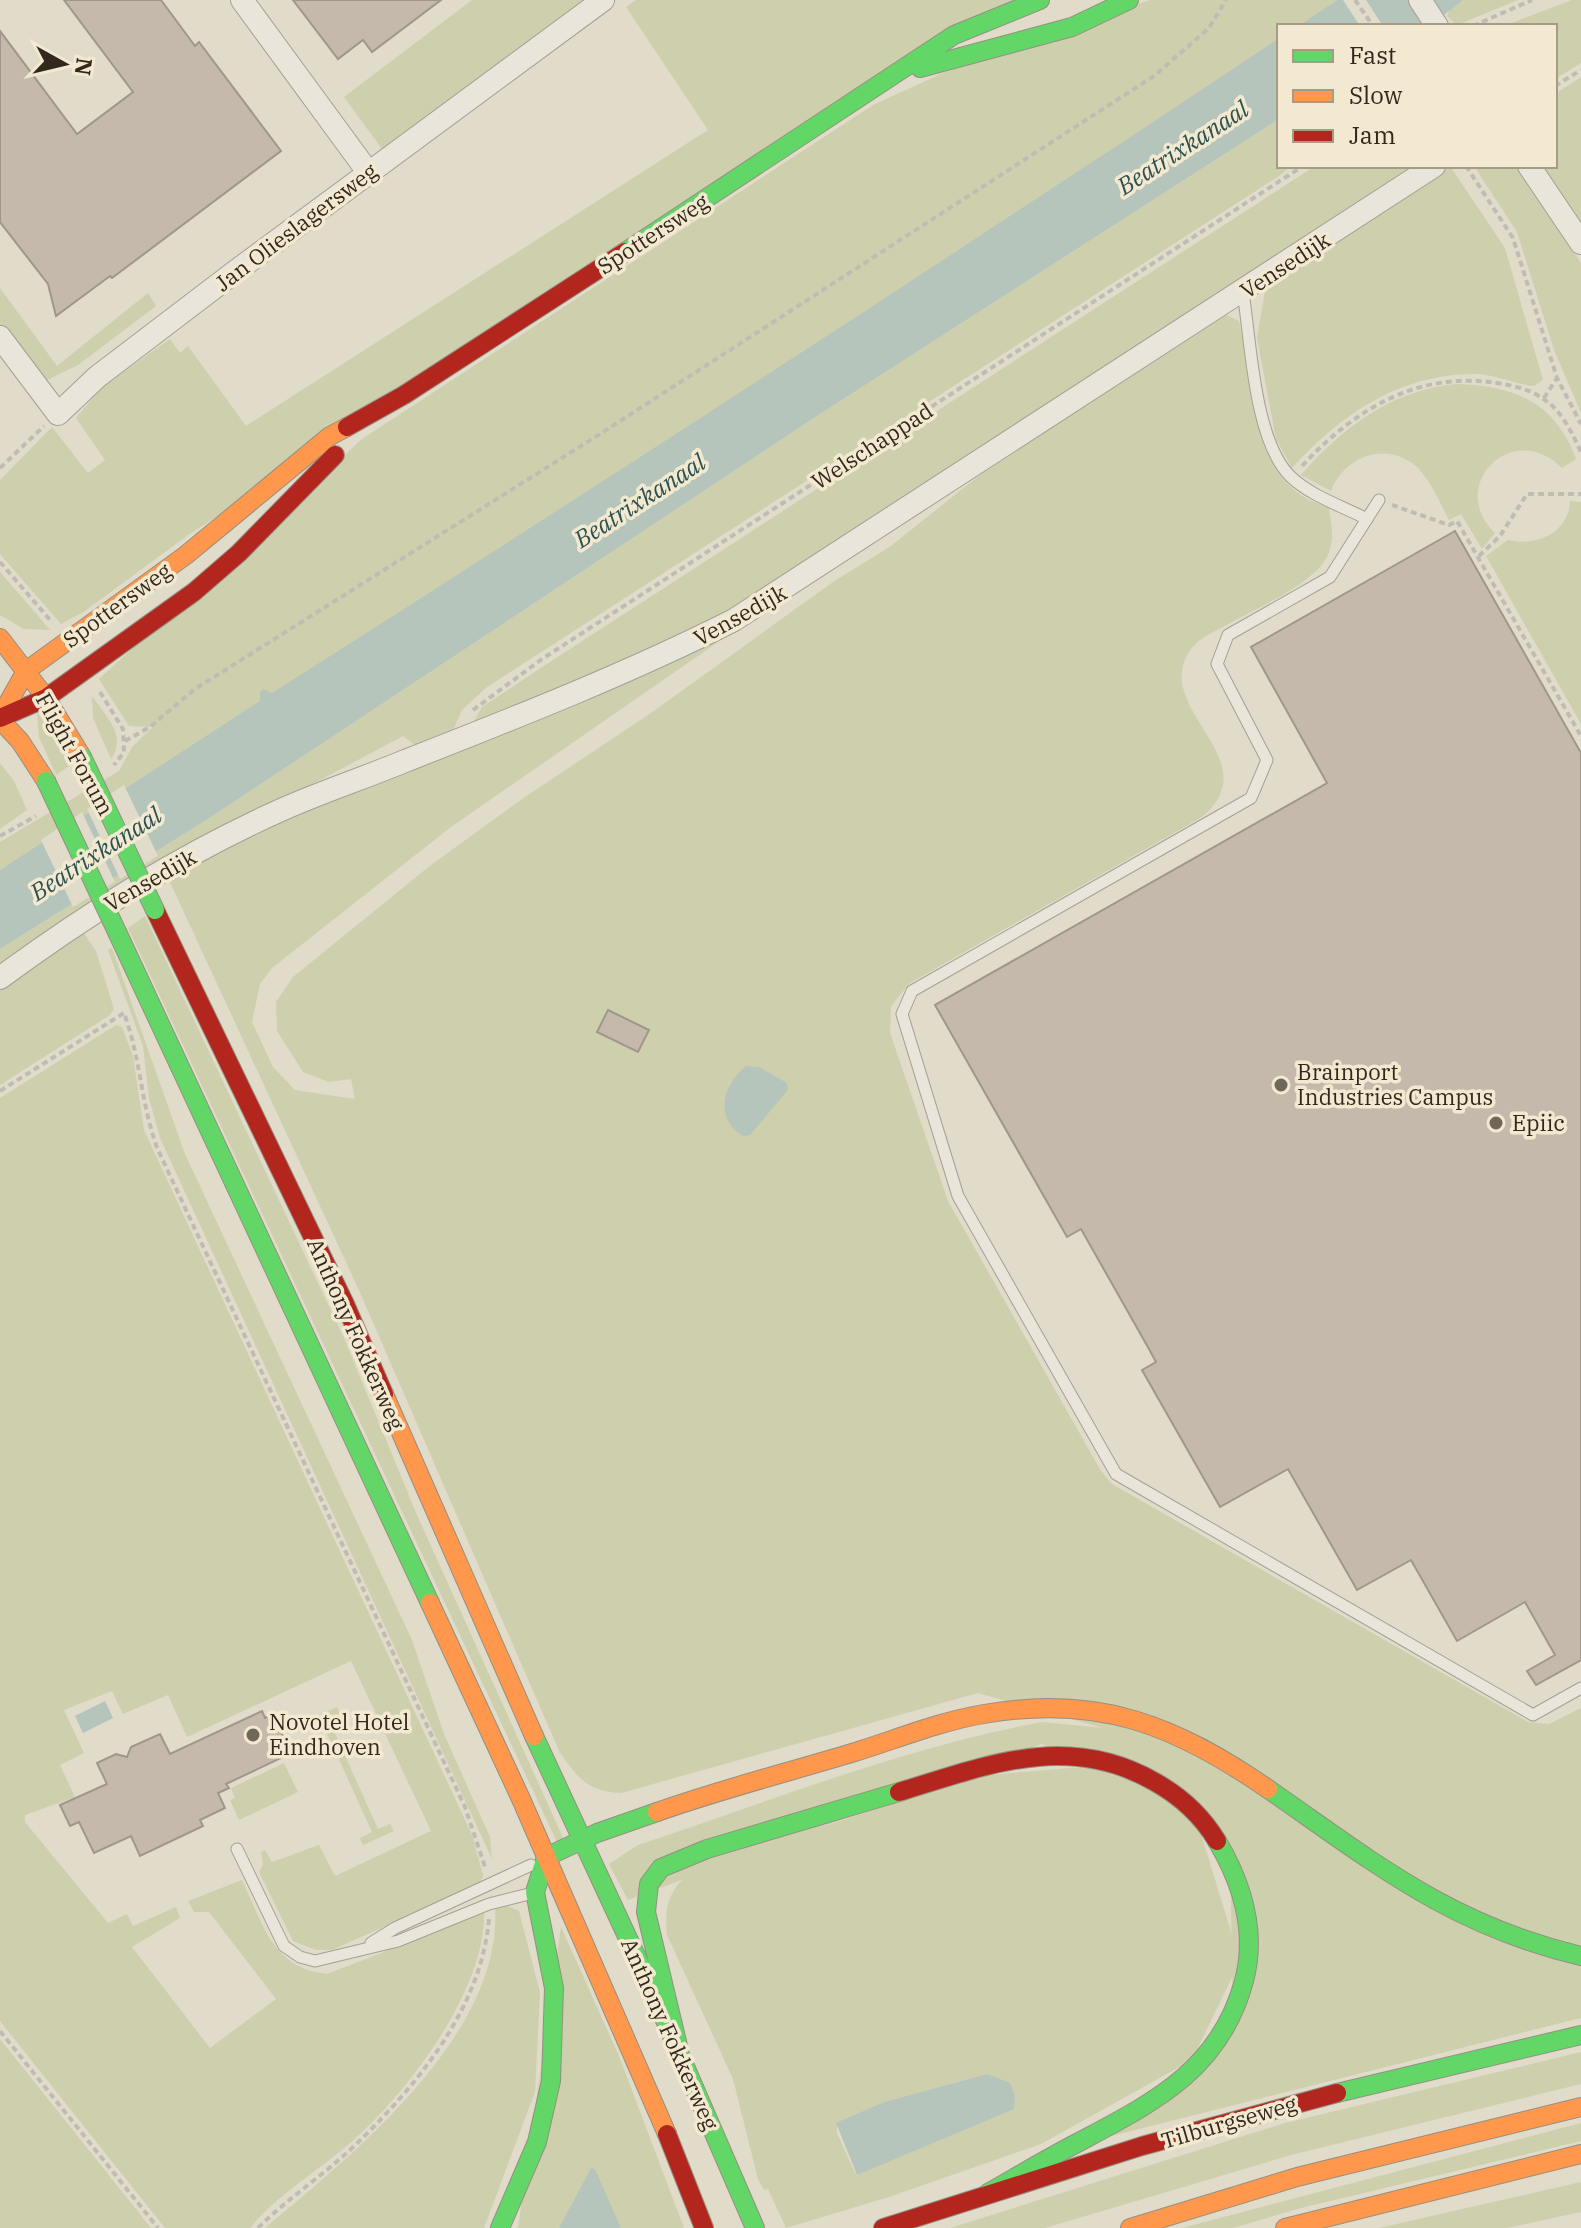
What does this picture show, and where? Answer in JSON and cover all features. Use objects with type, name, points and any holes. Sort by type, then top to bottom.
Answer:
[{"type":"main road","name":"Spottersweg","points":[[0,718],[26,671],[186,555],[330,436],[404,395],[901,73],[954,35],[1040,0]]},
{"type":"main road","name":"Spottersweg","points":[[901,73],[1072,27],[1129,0]]},
{"type":"main road","name":"Spottersweg","points":[[0,718],[46,698],[194,592],[239,553],[310,477],[404,395]]},
{"type":"main road","name":"Flight Forum","points":[[0,638],[46,698],[82,757],[118,833]]},
{"type":"main road","name":"Flight Forum","points":[[0,718],[20,741],[46,781],[81,856]]},
{"type":"main road","name":"Anthony Fokkerweg","points":[[118,833],[345,1304],[495,1651],[679,2050],[755,2228]]},
{"type":"main road","name":"Anthony Fokkerweg","points":[[81,856],[546,1857],[564,1879],[704,2228]]},
{"type":"main road","points":[[500,2228],[514,2203],[535,2147],[552,2065],[554,1991],[535,1892],[546,1857],[665,1809],[981,1714],[1041,1705],[1089,1707],[1160,1724],[1199,1742],[1420,1895],[1491,1929],[1581,1956]]},
{"type":"main road","points":[[679,2050],[646,1912],[649,1884],[661,1868],[911,1788],[1030,1756],[1082,1755],[1142,1772],[1193,1806],[1214,1832],[1233,1864],[1243,1895],[1248,1930],[1249,1956],[1240,1996],[1210,2052],[1164,2097],[988,2193]]},
{"type":"main road","name":"Tilburgseweg","points":[[883,2228],[988,2193],[1278,2107],[1581,2035]]},
{"type":"main road","points":[[1130,2228],[1297,2177],[1581,2107]]},
{"type":"main road","points":[[1285,2228],[1581,2154]]},
{"type":"street","points":[[242,0],[368,172]]},
{"type":"street","name":"Jan Olieslagersweg","points":[[58,414],[97,377],[368,172],[603,0]]},
{"type":"street","points":[[1420,0],[1436,24]]},
{"type":"street","name":"Vensedijk","points":[[0,978],[72,925],[162,870],[281,810],[652,662],[734,620],[1431,168]]},
{"type":"street","points":[[1530,168],[1581,243]]},
{"type":"street","points":[[0,337],[58,414]]},
{"type":"lane","points":[[1243,292],[1266,427],[1278,461],[1309,490],[1367,519]]},
{"type":"lane","points":[[1379,500],[1330,577],[1228,635],[1217,664],[1267,760],[1251,798],[912,991],[902,1014],[958,1196],[1116,1474],[1533,1715],[1581,1688]]},
{"type":"lane","points":[[577,1863],[583,1840]]},
{"type":"lane","points":[[237,1849],[284,1946],[300,1957],[315,1961],[333,1959],[367,1946],[398,1941],[489,1904],[535,1892],[564,1879]]},
{"type":"lane","points":[[367,1946],[395,1928],[546,1857]]},
{"type":"path","points":[[96,686],[123,729],[125,741],[150,727],[195,689],[600,434],[1154,76],[1209,28],[1227,0]]},
{"type":"path","points":[[1355,0],[1372,24]]},
{"type":"path","points":[[1478,24],[1532,0]]},
{"type":"path","points":[[1557,85],[1581,70]]},
{"type":"path","name":"Welschappad","points":[[458,740],[465,719],[478,704],[532,666],[1300,168]]},
{"type":"path","points":[[1467,168],[1513,238],[1557,378],[1581,424]]},
{"type":"path","points":[[1544,398],[1557,378]]},
{"type":"path","points":[[1292,477],[1347,423],[1407,391],[1450,381],[1503,384],[1544,398],[1570,430],[1581,452]]},
{"type":"path","points":[[0,468],[58,414]]},
{"type":"path","points":[[1478,557],[1500,536],[1527,494],[1581,494]]},
{"type":"path","points":[[1379,500],[1449,525],[1457,521],[1581,736]]},
{"type":"path","points":[[0,562],[57,628]]},
{"type":"path","points":[[0,1091],[124,1013],[140,1061],[145,1108],[158,1150],[465,1807],[481,1847],[488,1885]]},
{"type":"path","points":[[258,2228],[379,2120],[444,2040],[482,1966],[489,1904]]},
{"type":"path","points":[[0,2031],[158,2228]]},
{"type":"green space","points":[[472,0],[586,0],[382,149],[344,97]]},
{"type":"green space","points":[[636,0],[1022,0],[188,535],[85,611],[61,624],[0,554],[0,480],[52,427],[88,473],[105,460],[76,418],[101,388],[170,339],[180,353],[188,346],[246,426],[708,130],[626,7]]},
{"type":"green space","points":[[1150,0],[1337,0],[1301,24],[1277,24],[1277,39],[878,305],[0,870],[0,842],[119,771],[132,747],[153,727],[129,726],[99,679],[362,439],[873,105],[945,72]]},
{"type":"green space","points":[[1463,0],[1518,0],[1459,24],[1447,16],[1450,9]]},
{"type":"green space","points":[[1572,0],[1581,0],[1581,63],[1557,78],[1557,24],[1509,24]]},
{"type":"green space","points":[[1581,77],[1581,226],[1542,168],[1557,168],[1557,93]]},
{"type":"green space","points":[[1277,120],[1277,168],[1289,168],[1279,176],[487,687],[462,710],[452,733],[417,747],[403,736],[234,826],[0,967],[0,949],[211,817],[817,416]]},
{"type":"green space","points":[[1312,168],[1417,168],[739,608],[660,648],[471,726],[482,707]]},
{"type":"green space","points":[[1451,168],[1505,248],[1543,380],[1534,386],[1474,374],[1421,381],[1373,401],[1351,415],[1292,468],[1276,439],[1257,338],[1266,285]]},
{"type":"green space","points":[[1475,168],[1518,168],[1581,263],[1581,413],[1554,350],[1517,232]]},
{"type":"green space","points":[[0,288],[57,366],[148,293],[156,306],[78,365],[43,382],[0,327]]},
{"type":"green space","points":[[1222,313],[1239,321],[1253,403],[1269,457],[1283,479],[1303,496],[1329,507],[1332,537],[1328,555],[1310,577],[1204,637],[1189,652],[1182,673],[1185,694],[1218,755],[1223,775],[1219,796],[1202,817],[910,983],[891,1006],[890,1033],[948,1201],[1101,1471],[1112,1484],[1528,1722],[1549,1724],[1581,1708],[1581,1948],[1462,1909],[1254,1770],[978,1693],[621,1793],[600,1790],[585,1782],[560,1753],[358,1288],[168,878],[205,855],[303,811],[731,633],[451,827],[272,968],[260,984],[252,1022],[273,1067],[295,1090],[355,1099],[351,1079],[329,1082],[303,1072],[277,1031],[276,1002],[293,977],[431,865],[522,799],[651,713],[833,582],[891,546],[1011,450]]},
{"type":"green space","points":[[1457,384],[1497,389],[1530,401],[1557,424],[1576,459],[1562,468],[1543,455],[1524,450],[1506,454],[1491,464],[1481,479],[1478,496],[1482,515],[1495,533],[1482,549],[1461,514],[1449,520],[1435,492],[1417,467],[1393,454],[1368,456],[1356,461],[1337,479],[1331,491],[1301,475],[1334,442],[1370,414],[1411,394]]},
{"type":"green space","points":[[1570,501],[1581,502],[1581,724],[1486,556],[1508,540],[1529,541],[1549,535],[1564,522]]},
{"type":"green space","points":[[0,572],[50,630],[24,629],[0,615]]},
{"type":"green space","points":[[92,696],[116,734],[116,750],[111,759],[93,718]]},
{"type":"green space","points":[[37,712],[72,764],[56,775],[39,737]]},
{"type":"green space","points":[[0,763],[14,781],[27,810],[0,829]]},
{"type":"green space","points":[[145,916],[344,1338],[417,1515],[564,1840],[558,1844],[128,928]]},
{"type":"green space","points":[[81,929],[96,951],[114,1009],[110,1015],[0,1085],[0,989]]},
{"type":"green space","points":[[112,948],[185,1154],[412,1640],[444,1734],[490,1837],[492,1859],[160,1138],[149,1098],[143,1046],[108,950]]},
{"type":"green space","points":[[116,1025],[122,1027],[133,1056],[144,1130],[472,1835],[483,1875],[481,1881],[471,1888],[332,1950],[316,1950],[293,1941],[259,1872],[263,1864],[261,1852],[265,1850],[272,1862],[319,1845],[335,1876],[431,1831],[351,1661],[187,1737],[168,1695],[123,1714],[112,1691],[64,1710],[84,1753],[60,1765],[75,1797],[25,1815],[25,1822],[108,1923],[127,1914],[133,1926],[176,1907],[180,1918],[132,1947],[210,2048],[276,1999],[209,1912],[194,1912],[188,1901],[242,1880],[264,1927],[281,1953],[308,1970],[327,1974],[484,1913],[481,1943],[472,1975],[457,2008],[417,2071],[348,2145],[272,2205],[250,2228],[165,2228],[0,2021],[0,1098]]},
{"type":"green space","points":[[337,1707],[340,1714],[329,1720],[378,1829],[390,1824],[394,1831],[363,1845],[360,1838],[372,1832],[322,1722],[311,1727],[308,1720]]},
{"type":"green space","points":[[1042,1722],[1157,1733],[1581,1964],[1581,2018],[1111,2136],[1233,2026],[1230,1845],[1042,1744],[628,1900],[609,1864],[638,1845],[838,1776],[940,1746]]},
{"type":"green space","points":[[284,1763],[298,1792],[239,1820],[230,1800],[235,1798],[231,1788]]},
{"type":"green space","points":[[1094,1766],[1198,1824],[1240,1961],[1192,2060],[1041,2144],[889,2197],[786,2228],[768,2189],[764,2190],[758,2179],[733,2079],[667,1935],[670,1897],[695,1869],[976,1776]],"holes":[[[987,2074],[857,2175],[837,2133],[837,2123],[884,2102]]]},
{"type":"green space","points":[[495,1906],[508,1906],[519,1911],[540,1993],[535,2092],[484,2228],[265,2228],[379,2127],[449,2045],[475,2000],[491,1954]]},
{"type":"green space","points":[[561,1927],[619,2056],[684,2228],[518,2228]]},
{"type":"green space","points":[[0,2039],[151,2228],[0,2228]]},
{"type":"green space","points":[[1581,2052],[1581,2084],[1291,2155],[1045,2228],[950,2228],[1285,2123]]},
{"type":"green space","points":[[1581,2123],[1581,2141],[1301,2208],[1233,2228],[1182,2228]]},
{"type":"green space","points":[[1581,2182],[1581,2212],[1507,2228],[1379,2228]]},
{"type":"water","points":[[1337,0],[1463,0],[1433,24],[1301,24]]},
{"type":"water","name":"Beatrixkanaal","points":[[1277,39],[1277,120],[817,416],[211,817],[0,949],[0,870],[260,701],[263,689],[272,693],[903,286]]},
{"type":"water","points":[[746,1066],[759,1067],[787,1083],[788,1090],[750,1135],[743,1136],[728,1120],[725,1102],[731,1083]]},
{"type":"water","points":[[105,1701],[113,1718],[83,1733],[75,1716]]},
{"type":"water","points":[[987,2074],[1010,2083],[1015,2096],[1014,2109],[857,2175],[836,2123],[884,2102]]},
{"type":"water","points":[[591,2168],[595,2169],[621,2228],[559,2228]]},
{"type":"pier","points":[[1343,0],[1366,0],[1382,24],[1359,24]]},
{"type":"pier","points":[[124,785],[158,856],[120,879],[87,809]]},
{"type":"pier","points":[[82,812],[115,882],[73,907],[41,840]]},
{"type":"building","points":[[64,0],[161,0],[195,46],[199,42],[281,151],[112,278],[110,276],[56,316],[48,284],[0,222],[0,31],[77,134],[133,92]]},
{"type":"building","points":[[293,0],[441,0],[372,52],[363,40],[338,59]]},
{"type":"building","name":"Brainport Industries Campus","points":[[1455,531],[1581,753],[1581,1660],[1536,1685],[1527,1671],[1555,1655],[1525,1602],[1457,1641],[1411,1560],[1357,1590],[1288,1469],[1220,1507],[1142,1370],[1156,1362],[1081,1229],[1067,1237],[935,1005],[1327,783],[1251,647]]},
{"type":"building","points":[[608,1010],[649,1030],[638,1052],[597,1032]]},
{"type":"building","points":[[262,1711],[265,1718],[273,1714],[284,1739],[277,1742],[283,1757],[226,1784],[229,1788],[218,1793],[225,1808],[200,1820],[203,1826],[140,1856],[131,1836],[94,1853],[79,1822],[70,1826],[60,1805],[107,1784],[97,1763],[116,1754],[127,1757],[131,1747],[160,1734],[170,1754]]},
{"type":"traffic: fast","points":[[625,252],[954,35],[1040,0]]},
{"type":"traffic: fast","points":[[920,68],[1072,27],[1129,0]]},
{"type":"traffic: fast","points":[[82,757],[155,910]]},
{"type":"traffic: fast","points":[[46,781],[118,934]]},
{"type":"traffic: fast","points":[[118,934],[430,1603]]},
{"type":"traffic: fast","points":[[534,1736],[651,1988],[755,2228]]},
{"type":"traffic: fast","points":[[1268,1789],[1380,1866],[1453,1909],[1534,1943],[1581,1956]]},
{"type":"traffic: fast","points":[[679,2050],[646,1912],[649,1884],[661,1868],[707,1849],[899,1792]]},
{"type":"traffic: fast","points":[[500,2228],[537,2142],[551,2081],[554,1988],[535,1892],[546,1857],[597,1833],[657,1812]]},
{"type":"traffic: fast","points":[[988,2193],[1158,2097],[1201,2061],[1219,2038],[1244,1981],[1249,1944],[1240,1891],[1217,1841]]},
{"type":"traffic: fast","points":[[1337,2093],[1581,2035]]},
{"type":"traffic: slow","points":[[0,717],[26,671],[186,555],[330,436],[347,427]]},
{"type":"traffic: slow","points":[[0,638],[46,698],[82,757]]},
{"type":"traffic: slow","points":[[0,720],[20,741],[46,781]]},
{"type":"traffic: slow","points":[[384,1394],[534,1736]]},
{"type":"traffic: slow","points":[[430,1603],[521,1799],[667,2134]]},
{"type":"traffic: slow","points":[[657,1812],[952,1721],[1025,1709],[1063,1708],[1134,1720],[1200,1747],[1268,1789]]},
{"type":"traffic: slow","points":[[1130,2228],[1297,2177],[1581,2107]]},
{"type":"traffic: slow","points":[[1285,2228],[1581,2154]]},
{"type":"traffic: jam","points":[[347,427],[404,395],[625,252]]},
{"type":"traffic: jam","points":[[0,718],[46,698],[194,592],[239,553],[335,455]]},
{"type":"traffic: jam","points":[[155,910],[345,1304],[384,1394]]},
{"type":"traffic: jam","points":[[899,1792],[964,1772],[1027,1758],[1059,1756],[1091,1759],[1123,1767],[1155,1782],[1182,1800],[1217,1841]]},
{"type":"traffic: jam","points":[[883,2228],[1142,2146],[1337,2093]]},
{"type":"traffic: jam","points":[[667,2134],[704,2228]]},
{"type":"place","name":"Brainport Industries Campus","points":[[1281,1085]]},
{"type":"place","name":"Epiic","points":[[1496,1123]]},
{"type":"place","name":"Novotel Hotel Eindhoven","points":[[253,1735]]}]
